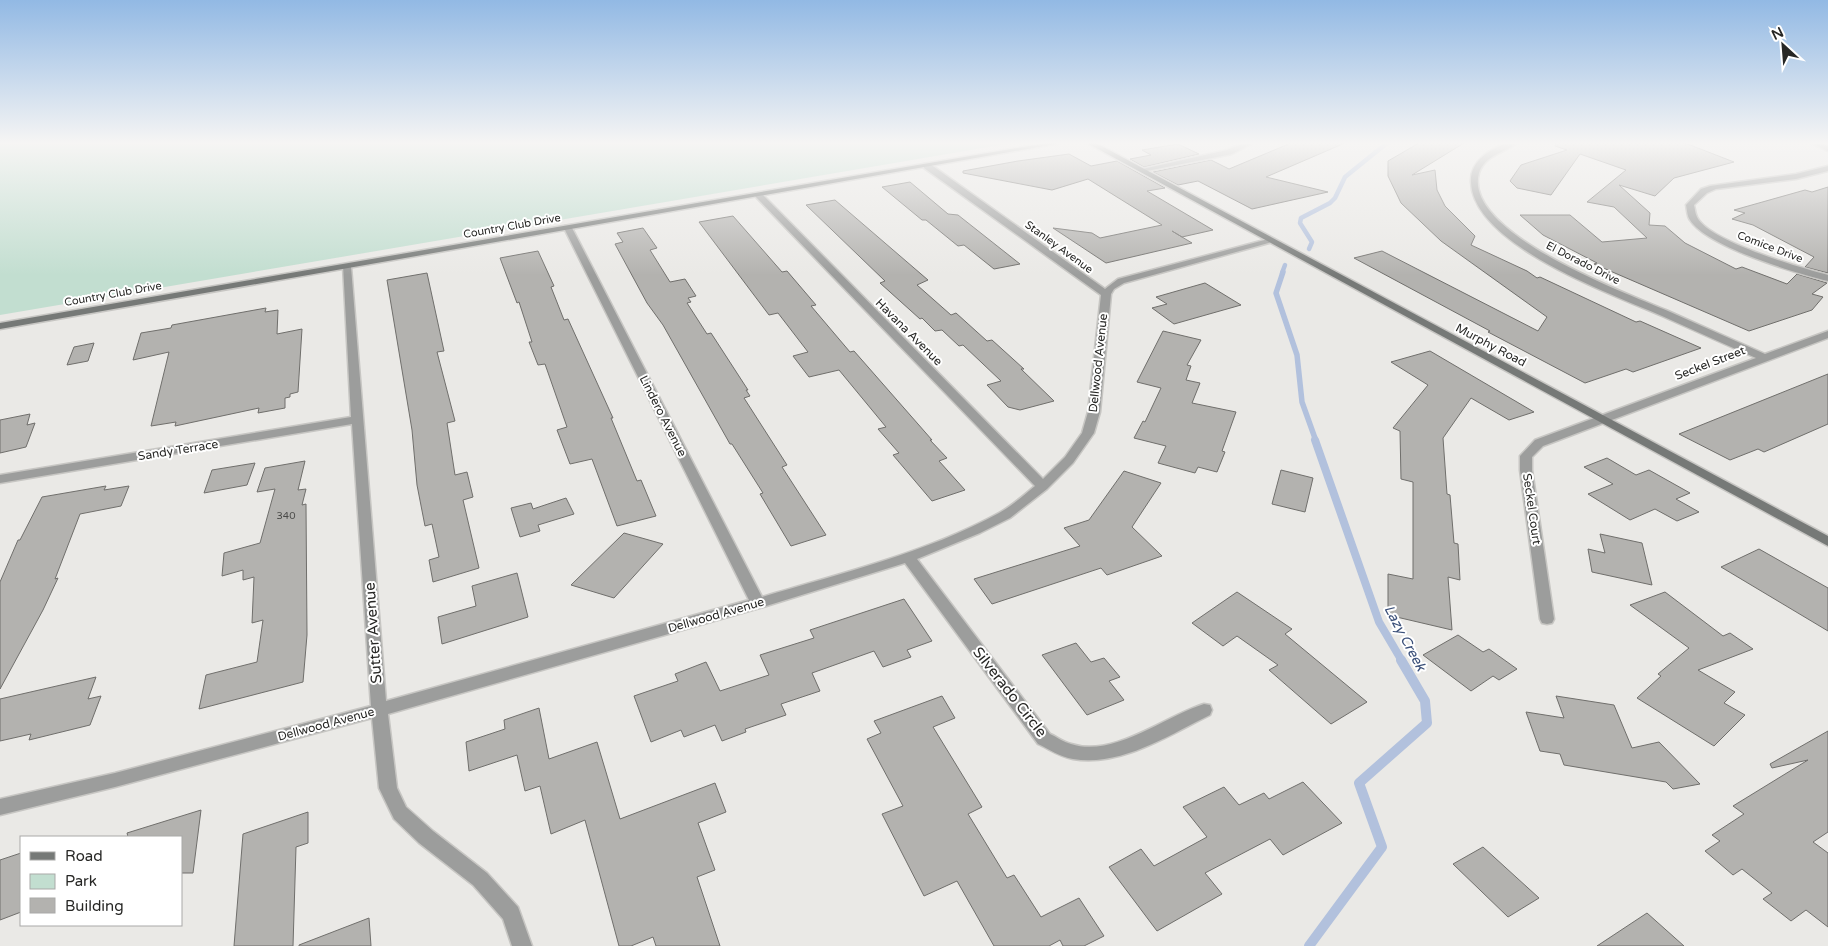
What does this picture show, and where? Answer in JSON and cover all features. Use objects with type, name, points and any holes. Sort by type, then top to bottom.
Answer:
[{"type":"street","name":"Country Club Drive","points":[[0,326],[804,187]]},
{"type":"street","name":"Stanley Avenue","points":[[957,187],[1106,294]]},
{"type":"street","name":"Murphy Road","points":[[1173,187],[1828,542]]},
{"type":"street","name":"El Dorado Drive","points":[[1475,187],[1477,198],[1484,210],[1506,231],[1531,249],[1564,268],[1764,357]]},
{"type":"street","name":"Comice Drive","points":[[1715,187],[1696,197],[1690,204],[1690,211],[1694,220],[1725,242],[1769,261],[1828,278]]},
{"type":"street","name":"Havana Avenue","points":[[758,195],[1043,486]]},
{"type":"street","name":"Lindero Avenue","points":[[568,228],[758,603]]},
{"type":"street","points":[[1106,294],[1111,287],[1128,279],[1272,241]]},
{"type":"street","name":"Sutter Avenue","points":[[346,267],[379,710],[388,788],[400,812],[426,837],[480,880],[511,914],[522,946]]},
{"type":"street","name":"Dellwood Avenue","points":[[0,807],[115,780],[379,710],[758,603],[908,557],[975,530],[1005,515],[1043,486],[1069,460],[1088,433],[1094,412],[1106,294]]},
{"type":"street","name":"Seckel Street","points":[[1603,420],[1828,334]]},
{"type":"street","name":"Sandy Terrace","points":[[0,479],[357,420]]},
{"type":"street","name":"Seckel Court","points":[[1547,619],[1526,470],[1526,456],[1539,443],[1603,420]]},
{"type":"street","name":"Silverado Circle","points":[[908,557],[1044,739],[1071,752],[1100,754],[1128,745],[1204,710]]},
{"type":"green space","points":[[0,187],[752,187],[0,315]]},
{"type":"building","points":[[882,187],[916,187],[948,214],[958,215],[1020,264],[994,269],[964,245],[958,246],[926,220],[922,220]]},
{"type":"building","points":[[1037,187],[1061,187],[1052,190]]},
{"type":"building","points":[[1101,187],[1163,187],[1165,188],[1147,191],[1213,230],[1182,237],[1192,243],[1106,263],[1053,228],[1092,233],[1100,238],[1162,225]]},
{"type":"building","points":[[1210,187],[1308,187],[1328,192],[1252,209]]},
{"type":"building","points":[[1393,187],[1437,187],[1445,206],[1475,236],[1471,245],[1527,271],[1537,278],[1540,277],[1636,322],[1640,321],[1701,348],[1633,372],[1626,369],[1585,383],[1354,258],[1382,251],[1538,331],[1547,317],[1441,241],[1401,203]]},
{"type":"building","points":[[1516,187],[1557,187],[1551,195]]},
{"type":"building","points":[[1605,187],[1621,187],[1650,213],[1649,225],[1665,226],[1685,243],[1736,269],[1742,267],[1787,284],[1797,274],[1827,283],[1812,294],[1823,297],[1812,310],[1749,331],[1594,264],[1597,263],[1543,235],[1520,215],[1570,215],[1602,242],[1647,238],[1614,207],[1587,202]]},
{"type":"building","points":[[1626,187],[1664,187],[1655,196]]},
{"type":"building","points":[[1828,187],[1828,273],[1805,267],[1814,257],[1753,225],[1732,219],[1745,213],[1734,210],[1805,190],[1812,192]]},
{"type":"building","points":[[835,200],[928,280],[917,285],[951,315],[956,313],[987,341],[992,340],[1024,369],[1021,369],[1054,401],[1020,410],[1008,407],[987,385],[1001,381],[963,345],[959,346],[942,330],[935,331],[880,283],[885,281],[806,205]]},
{"type":"building","points":[[733,216],[782,272],[787,271],[816,305],[811,306],[850,352],[854,351],[932,440],[930,440],[947,458],[939,461],[965,490],[932,501],[893,455],[899,453],[878,429],[886,427],[839,370],[809,377],[793,356],[808,352],[778,313],[769,315],[699,222]]},
{"type":"building","points":[[643,228],[657,248],[650,250],[670,282],[685,279],[696,296],[688,298],[691,302],[687,303],[707,334],[711,333],[748,390],[746,390],[750,396],[744,398],[787,465],[782,467],[826,535],[791,546],[760,494],[763,493],[732,444],[730,444],[663,325],[647,303],[615,244],[623,242],[617,233]]},
{"type":"building","points":[[538,251],[554,286],[551,287],[564,320],[568,319],[613,418],[611,418],[637,481],[641,480],[656,516],[617,526],[592,459],[570,464],[557,430],[567,427],[545,364],[538,365],[529,342],[532,342],[519,302],[517,303],[500,258]]},
{"type":"building","points":[[427,273],[444,351],[437,352],[455,421],[447,423],[455,475],[467,472],[473,497],[463,500],[479,568],[433,582],[429,560],[439,557],[432,524],[425,526],[417,485],[412,430],[387,280]]},
{"type":"building","points":[[1205,283],[1241,305],[1174,324],[1152,308],[1167,304],[1156,297]]},
{"type":"building","points":[[266,308],[265,312],[278,310],[277,334],[302,329],[298,392],[290,394],[290,397],[285,398],[285,408],[258,413],[259,408],[175,426],[176,422],[151,426],[169,352],[133,360],[141,333],[171,328],[172,325]]},
{"type":"building","points":[[1163,331],[1201,340],[1187,365],[1191,366],[1186,380],[1200,383],[1192,403],[1236,412],[1222,451],[1225,452],[1217,472],[1198,467],[1195,473],[1158,463],[1166,446],[1134,438],[1143,421],[1145,422],[1161,388],[1137,382]]},
{"type":"building","points":[[94,343],[88,361],[67,365],[74,347]]},
{"type":"building","points":[[1430,351],[1534,412],[1509,420],[1471,398],[1443,438],[1447,494],[1450,495],[1454,543],[1458,544],[1460,580],[1448,577],[1452,630],[1388,615],[1388,574],[1413,579],[1413,482],[1401,479],[1400,431],[1393,428],[1428,385],[1391,362]]},
{"type":"building","points":[[1828,374],[1828,424],[1764,452],[1758,449],[1730,460],[1679,434]]},
{"type":"building","points":[[30,414],[27,425],[35,423],[26,447],[0,453],[0,420]]},
{"type":"building","points":[[1607,458],[1636,475],[1649,470],[1690,493],[1676,499],[1699,512],[1677,521],[1655,509],[1630,520],[1588,494],[1613,484],[1584,467]]},
{"type":"building","points":[[305,461],[298,490],[306,489],[302,505],[306,504],[307,635],[303,682],[199,709],[206,675],[257,662],[263,620],[252,623],[254,577],[243,580],[243,570],[222,576],[224,553],[260,543],[275,489],[257,492],[265,468]]},
{"type":"building","points":[[255,463],[247,485],[204,493],[212,470]]},
{"type":"building","points":[[1281,470],[1313,478],[1305,512],[1272,504]]},
{"type":"building","points":[[1124,471],[1161,483],[1132,527],[1162,556],[1107,575],[1101,568],[992,604],[974,579],[1080,546],[1064,528],[1089,520]]},
{"type":"building","points":[[106,486],[104,490],[129,486],[121,506],[80,514],[55,579],[58,578],[43,610],[0,689],[0,582],[18,540],[20,540],[42,497]]},
{"type":"building","points":[[566,498],[574,514],[538,525],[540,531],[520,537],[511,508],[531,503],[533,509]]},
{"type":"building","points":[[624,533],[663,544],[614,598],[571,585]]},
{"type":"building","points":[[1600,534],[1642,543],[1652,585],[1592,572],[1588,549],[1605,553]]},
{"type":"building","points":[[1759,549],[1828,588],[1828,631],[1721,567]]},
{"type":"building","points":[[517,573],[528,617],[442,644],[438,617],[476,606],[472,586]]},
{"type":"building","points":[[1237,592],[1292,629],[1285,634],[1367,702],[1331,724],[1269,670],[1278,665],[1237,636],[1223,646],[1192,623]]},
{"type":"building","points":[[1665,592],[1723,636],[1730,633],[1753,649],[1698,670],[1735,692],[1724,703],[1745,715],[1714,746],[1637,698],[1661,676],[1658,674],[1689,648],[1630,605]]},
{"type":"building","points":[[904,599],[932,641],[907,650],[911,657],[883,667],[874,651],[812,673],[820,691],[781,704],[786,715],[745,729],[746,732],[722,741],[715,725],[684,737],[681,730],[651,742],[634,696],[678,681],[675,674],[706,662],[720,691],[769,675],[760,655],[814,638],[810,630]]},
{"type":"building","points":[[1458,635],[1483,652],[1489,649],[1517,669],[1499,680],[1493,676],[1471,691],[1423,655]]},
{"type":"building","points":[[1076,643],[1091,662],[1104,658],[1120,677],[1109,681],[1124,700],[1087,715],[1042,655]]},
{"type":"building","points":[[96,677],[88,699],[101,696],[90,725],[29,740],[31,734],[0,741],[0,699]]},
{"type":"building","points":[[942,696],[955,718],[933,727],[982,807],[968,814],[1007,878],[1014,875],[1041,917],[1079,898],[1104,936],[1084,946],[1063,946],[1060,940],[1049,946],[994,946],[957,881],[924,896],[882,814],[903,806],[867,739],[881,733],[874,721]]},
{"type":"building","points":[[1556,696],[1614,705],[1632,748],[1659,742],[1700,784],[1673,789],[1666,782],[1564,765],[1560,754],[1540,751],[1526,712],[1564,718]]},
{"type":"building","points":[[539,708],[549,759],[597,742],[620,819],[715,783],[726,812],[698,823],[715,870],[697,877],[720,946],[656,946],[653,937],[631,946],[619,946],[585,820],[551,834],[540,786],[525,791],[517,755],[469,771],[466,742],[505,729],[504,720]]},
{"type":"building","points":[[1828,731],[1828,832],[1813,842],[1828,853],[1828,927],[1806,910],[1791,921],[1763,899],[1772,893],[1742,869],[1733,875],[1705,851],[1720,841],[1712,835],[1744,814],[1733,806],[1808,760],[1772,768],[1770,764]]},
{"type":"building","points":[[1303,782],[1342,823],[1283,855],[1270,839],[1205,873],[1222,894],[1157,931],[1109,867],[1141,849],[1154,866],[1207,837],[1183,807],[1224,787],[1239,805],[1264,793],[1269,799]]},
{"type":"building","points":[[201,810],[193,873],[182,873],[182,836],[128,836],[127,833]]},
{"type":"building","points":[[308,812],[308,843],[296,847],[293,946],[234,946],[243,834]]},
{"type":"building","points":[[1483,847],[1539,898],[1508,917],[1453,864]]},
{"type":"building","points":[[20,853],[20,912],[0,920],[0,860]]},
{"type":"building","points":[[1647,913],[1684,946],[1597,946]]},
{"type":"building","points":[[369,918],[371,946],[299,946],[299,945]]},
{"type":"waterway","name":"Lazy Creek","points":[[1309,249],[1312,242],[1300,223],[1301,218],[1330,203],[1335,198],[1340,187]]},
{"type":"waterway","name":"Lazy Creek","points":[[1282,273],[1285,265]]},
{"type":"waterway","name":"Lazy Creek","points":[[1283,272],[1276,293],[1297,355],[1302,402],[1316,441]]},
{"type":"waterway","name":"Lazy Creek","points":[[1315,440],[1379,622],[1402,661]]},
{"type":"waterway","name":"Lazy Creek","points":[[1309,946],[1382,847],[1359,783],[1427,723],[1425,701],[1401,660]]}]
